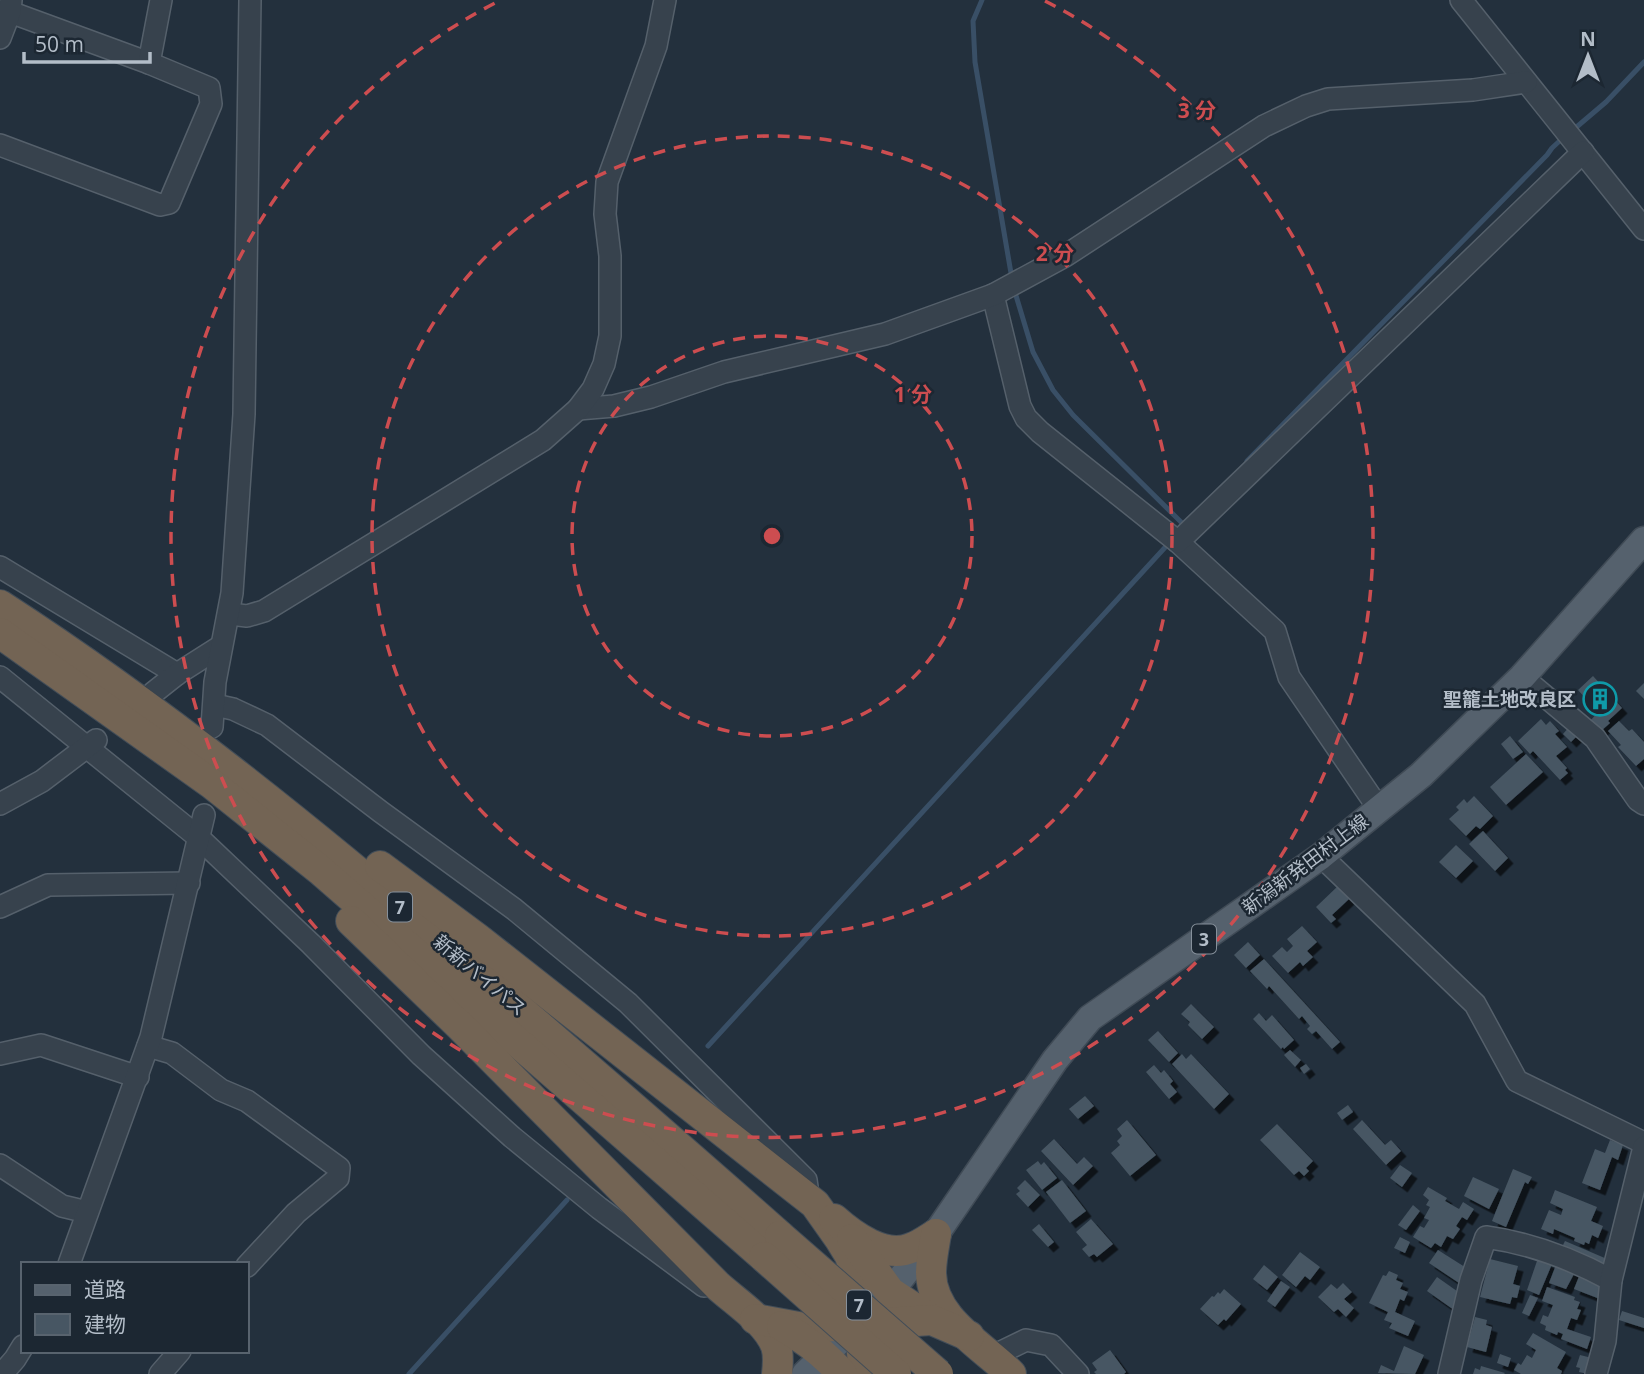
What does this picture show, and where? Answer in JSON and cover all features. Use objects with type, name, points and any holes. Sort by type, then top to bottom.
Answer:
[{"type":"highway","name":"新新バイパス","points":[[0,605],[208,738],[338,854],[610,1086],[896,1374]]},
{"type":"highway","name":"新新バイパス","points":[[0,634],[212,784],[320,870],[772,1247],[938,1374]]},
{"type":"highway","points":[[208,738],[477,938],[843,1227],[869,1244],[893,1251],[911,1248],[936,1234]]},
{"type":"highway","points":[[212,784],[459,1025],[718,1286],[768,1322],[803,1337],[824,1368]]},
{"type":"highway","points":[[809,1198],[850,1256],[864,1374]]},
{"type":"highway","points":[[843,1227],[890,1292],[932,1320],[969,1336]]},
{"type":"highway","points":[[936,1234],[931,1271],[935,1296],[943,1311],[1002,1365]]},
{"type":"highway","points":[[768,1322],[804,1328],[932,1320]]},
{"type":"highway","points":[[768,1322],[778,1355],[777,1374]]},
{"type":"main road","name":"新潟新発田村上線","points":[[824,1368],[858,1323],[890,1292],[936,1234],[1055,1060],[1090,1018],[1321,856],[1421,775],[1522,677],[1644,540]]},
{"type":"street","points":[[149,63],[160,0]]},
{"type":"street","points":[[208,738],[215,705],[215,682],[221,646],[230,614],[244,414],[250,0]]},
{"type":"street","points":[[230,614],[247,616],[264,611],[543,440],[578,409],[593,389],[604,364],[610,336],[607,182],[656,46],[665,0]]},
{"type":"street","points":[[1461,0],[1644,229]]},
{"type":"street","points":[[0,38],[7,8],[209,88],[211,104],[169,203],[160,205],[0,145]]},
{"type":"street","points":[[578,409],[614,406],[651,397],[724,372],[886,334],[993,295],[1065,256],[1264,126],[1306,106],[1328,99],[1474,90],[1527,82]]},
{"type":"street","points":[[1178,542],[1583,152]]},
{"type":"street","points":[[993,295],[1020,406],[1026,418],[1178,542],[1275,631],[1289,677],[1379,809]]},
{"type":"street","points":[[0,567],[177,674]]},
{"type":"street","points":[[153,693],[221,646]]},
{"type":"street","points":[[0,677],[92,743],[198,837],[311,944],[421,1055],[512,1137],[694,1280],[708,1288],[718,1286]]},
{"type":"street","points":[[1522,677],[1595,738],[1638,800],[1644,804]]},
{"type":"street","points":[[215,705],[233,709],[267,725],[380,812],[514,909],[628,1003],[806,1180],[809,1198]]},
{"type":"street","points":[[0,804],[42,781],[92,743]]},
{"type":"street","points":[[70,1262],[148,1046],[204,815]]},
{"type":"street","points":[[1321,856],[1475,1004],[1517,1081],[1644,1145],[1611,1280],[1605,1341],[1596,1374]]},
{"type":"street","points":[[0,907],[48,885],[189,883]]},
{"type":"street","points":[[0,1054],[41,1045],[138,1077]]},
{"type":"street","points":[[148,1046],[172,1053],[221,1090],[247,1101],[339,1168],[338,1178],[296,1213],[248,1265]]},
{"type":"street","points":[[0,1165],[62,1206],[87,1212]]},
{"type":"street","points":[[1449,1374],[1471,1280],[1486,1237],[1546,1252],[1589,1268],[1611,1280]]},
{"type":"street","points":[[1002,1365],[1026,1340],[1051,1345],[1078,1374]]},
{"type":"street","points":[[0,1344],[13,1360]]},
{"type":"building","name":"聖籠土地改良区","points":[[1593,676],[1622,708],[1601,731],[1591,720],[1598,712],[1578,690]]},
{"type":"building","points":[[1644,683],[1644,699],[1636,691]]},
{"type":"building","points":[[1541,719],[1546,725],[1550,721],[1559,731],[1555,734],[1567,747],[1556,756],[1568,773],[1560,780],[1533,751],[1530,754],[1518,741]]},
{"type":"building","points":[[1619,721],[1629,731],[1632,729],[1644,742],[1644,759],[1636,766],[1618,747],[1621,745],[1608,731]]},
{"type":"building","points":[[1570,726],[1579,734],[1571,742],[1563,734]]},
{"type":"building","points":[[1510,736],[1523,752],[1513,759],[1501,744]]},
{"type":"building","points":[[1526,754],[1543,772],[1506,805],[1490,787]]},
{"type":"building","points":[[1474,796],[1493,816],[1480,829],[1476,826],[1466,836],[1449,819],[1459,810],[1456,807],[1464,799],[1467,803]]},
{"type":"building","points":[[1483,831],[1508,858],[1495,871],[1469,844]]},
{"type":"building","points":[[1456,845],[1473,861],[1456,878],[1439,862]]},
{"type":"building","points":[[1338,886],[1349,899],[1332,915],[1336,919],[1331,923],[1316,907]]},
{"type":"building","points":[[1302,926],[1317,942],[1307,951],[1313,957],[1303,966],[1300,962],[1288,973],[1272,956],[1282,947],[1287,952],[1293,946],[1287,939]]},
{"type":"building","points":[[1248,942],[1260,955],[1246,968],[1234,955]]},
{"type":"building","points":[[1264,959],[1340,1042],[1332,1049],[1316,1031],[1312,1034],[1307,1029],[1310,1026],[1302,1016],[1299,1019],[1269,986],[1267,989],[1250,971]]},
{"type":"building","points":[[1191,1004],[1214,1027],[1202,1039],[1181,1014]]},
{"type":"building","points":[[1259,1013],[1266,1021],[1272,1015],[1294,1040],[1281,1049],[1253,1019]]},
{"type":"building","points":[[1158,1031],[1178,1053],[1169,1062],[1148,1040]]},
{"type":"building","points":[[1290,1050],[1301,1060],[1295,1067],[1284,1055]]},
{"type":"building","points":[[1182,1054],[1186,1059],[1191,1054],[1229,1094],[1214,1109],[1172,1064]]},
{"type":"building","points":[[1306,1064],[1310,1069],[1304,1074],[1300,1068]]},
{"type":"building","points":[[1154,1065],[1161,1073],[1164,1070],[1173,1081],[1170,1084],[1177,1092],[1169,1099],[1146,1072]]},
{"type":"building","points":[[1085,1096],[1094,1106],[1078,1119],[1069,1109]]},
{"type":"building","points":[[1348,1105],[1353,1112],[1342,1120],[1337,1113]]},
{"type":"building","points":[[1127,1120],[1156,1155],[1130,1176],[1111,1153],[1120,1145],[1117,1141],[1122,1136],[1117,1129]]},
{"type":"building","points":[[1362,1120],[1385,1145],[1391,1140],[1401,1151],[1386,1165],[1353,1129]]},
{"type":"building","points":[[1277,1124],[1313,1161],[1306,1168],[1309,1171],[1304,1176],[1299,1171],[1294,1175],[1260,1140]]},
{"type":"building","points":[[1054,1139],[1077,1164],[1084,1157],[1093,1166],[1073,1185],[1041,1151]]},
{"type":"building","points":[[1610,1140],[1623,1145],[1618,1160],[1612,1157],[1600,1190],[1582,1183],[1595,1149],[1605,1153]]},
{"type":"building","points":[[1038,1161],[1041,1165],[1044,1162],[1057,1178],[1042,1190],[1026,1170]]},
{"type":"building","points":[[1400,1165],[1412,1173],[1402,1187],[1390,1178]]},
{"type":"building","points":[[1513,1169],[1532,1177],[1528,1184],[1525,1182],[1506,1227],[1492,1221]]},
{"type":"building","points":[[1473,1177],[1499,1189],[1489,1209],[1464,1196]]},
{"type":"building","points":[[1025,1180],[1040,1195],[1028,1207],[1016,1194],[1020,1191],[1017,1188]]},
{"type":"building","points":[[1062,1180],[1086,1211],[1070,1223],[1046,1192]]},
{"type":"building","points":[[1428,1187],[1459,1209],[1463,1202],[1474,1209],[1467,1220],[1462,1217],[1456,1226],[1460,1229],[1453,1239],[1447,1236],[1441,1247],[1435,1243],[1431,1248],[1413,1237],[1420,1226],[1424,1228],[1429,1220],[1424,1218],[1430,1207],[1426,1205],[1429,1200],[1423,1195]]},
{"type":"building","points":[[1555,1190],[1597,1207],[1591,1221],[1603,1226],[1598,1238],[1592,1235],[1589,1244],[1585,1242],[1584,1245],[1554,1229],[1553,1234],[1541,1229],[1549,1210],[1561,1215],[1563,1209],[1550,1203]]},
{"type":"building","points":[[1413,1205],[1420,1211],[1406,1230],[1398,1225]]},
{"type":"building","points":[[1091,1219],[1113,1244],[1097,1257],[1094,1254],[1089,1257],[1082,1249],[1087,1245],[1076,1232]]},
{"type":"building","points":[[1039,1224],[1054,1242],[1048,1247],[1032,1230]]},
{"type":"building","points":[[1400,1237],[1410,1242],[1405,1253],[1394,1248]]},
{"type":"building","points":[[1565,1241],[1607,1259],[1605,1265],[1562,1247]]},
{"type":"building","points":[[1438,1250],[1468,1269],[1459,1283],[1429,1263]]},
{"type":"building","points":[[1300,1252],[1320,1267],[1310,1280],[1305,1276],[1296,1287],[1282,1275]]},
{"type":"building","points":[[1538,1258],[1552,1264],[1539,1295],[1527,1290]]},
{"type":"building","points":[[1490,1259],[1518,1266],[1513,1284],[1520,1286],[1517,1298],[1512,1297],[1510,1304],[1480,1297]]},
{"type":"building","points":[[1264,1265],[1278,1277],[1267,1290],[1253,1279]]},
{"type":"building","points":[[1556,1265],[1575,1272],[1566,1289],[1549,1283]]},
{"type":"building","points":[[1389,1271],[1398,1275],[1396,1280],[1403,1283],[1400,1289],[1408,1292],[1404,1301],[1400,1299],[1395,1312],[1415,1321],[1408,1336],[1389,1328],[1392,1323],[1384,1320],[1388,1312],[1369,1303],[1383,1275],[1386,1276]]},
{"type":"building","points":[[1580,1274],[1606,1284],[1600,1299],[1574,1289]]},
{"type":"building","points":[[1437,1277],[1464,1296],[1454,1310],[1427,1291]]},
{"type":"building","points":[[1281,1281],[1290,1287],[1275,1307],[1267,1301]]},
{"type":"building","points":[[1343,1283],[1352,1292],[1344,1299],[1354,1308],[1346,1317],[1338,1309],[1334,1312],[1318,1297],[1331,1284],[1337,1289]]},
{"type":"building","points":[[1547,1287],[1575,1297],[1574,1300],[1580,1302],[1577,1309],[1581,1310],[1577,1320],[1571,1318],[1567,1329],[1591,1337],[1587,1349],[1561,1339],[1563,1334],[1558,1332],[1557,1335],[1545,1330],[1546,1326],[1540,1323],[1543,1315],[1548,1317],[1553,1305],[1542,1301]]},
{"type":"building","points":[[1224,1289],[1241,1304],[1226,1321],[1224,1319],[1218,1325],[1200,1309],[1212,1296],[1218,1292],[1220,1294]]},
{"type":"building","points":[[1530,1295],[1538,1298],[1529,1316],[1522,1313]]},
{"type":"building","points":[[1622,1311],[1644,1318],[1644,1328],[1619,1320]]},
{"type":"building","points":[[1475,1317],[1487,1320],[1486,1325],[1492,1327],[1486,1352],[1467,1347]]},
{"type":"building","points":[[1533,1333],[1566,1352],[1557,1368],[1562,1371],[1561,1374],[1521,1374],[1514,1370],[1527,1355],[1532,1358],[1536,1350],[1526,1344]]},
{"type":"building","points":[[1404,1346],[1424,1355],[1415,1374],[1378,1373],[1381,1365],[1394,1371]]},
{"type":"building","points":[[1110,1350],[1126,1372],[1096,1374],[1094,1372],[1097,1370],[1092,1363]]},
{"type":"building","points":[[1500,1354],[1511,1358],[1508,1367],[1497,1363]]},
{"type":"building","points":[[1580,1355],[1596,1359],[1588,1374],[1579,1372],[1580,1368],[1576,1367]]},
{"type":"building","points":[[1481,1366],[1505,1373],[1473,1374],[1475,1368],[1480,1370]]},
{"type":"waterway","points":[[982,0],[973,21],[975,62],[1012,279]]},
{"type":"waterway","points":[[1573,130],[1606,102],[1644,62]]},
{"type":"waterway","points":[[1247,461],[1565,136]]},
{"type":"waterway","points":[[1014,289],[1033,352],[1053,390],[1073,415],[1184,525]]},
{"type":"waterway","points":[[708,1046],[1170,542]]},
{"type":"waterway","points":[[409,1374],[567,1200]]},
{"type":"place","name":"聖籠土地改良区","points":[[1600,699]]}]
